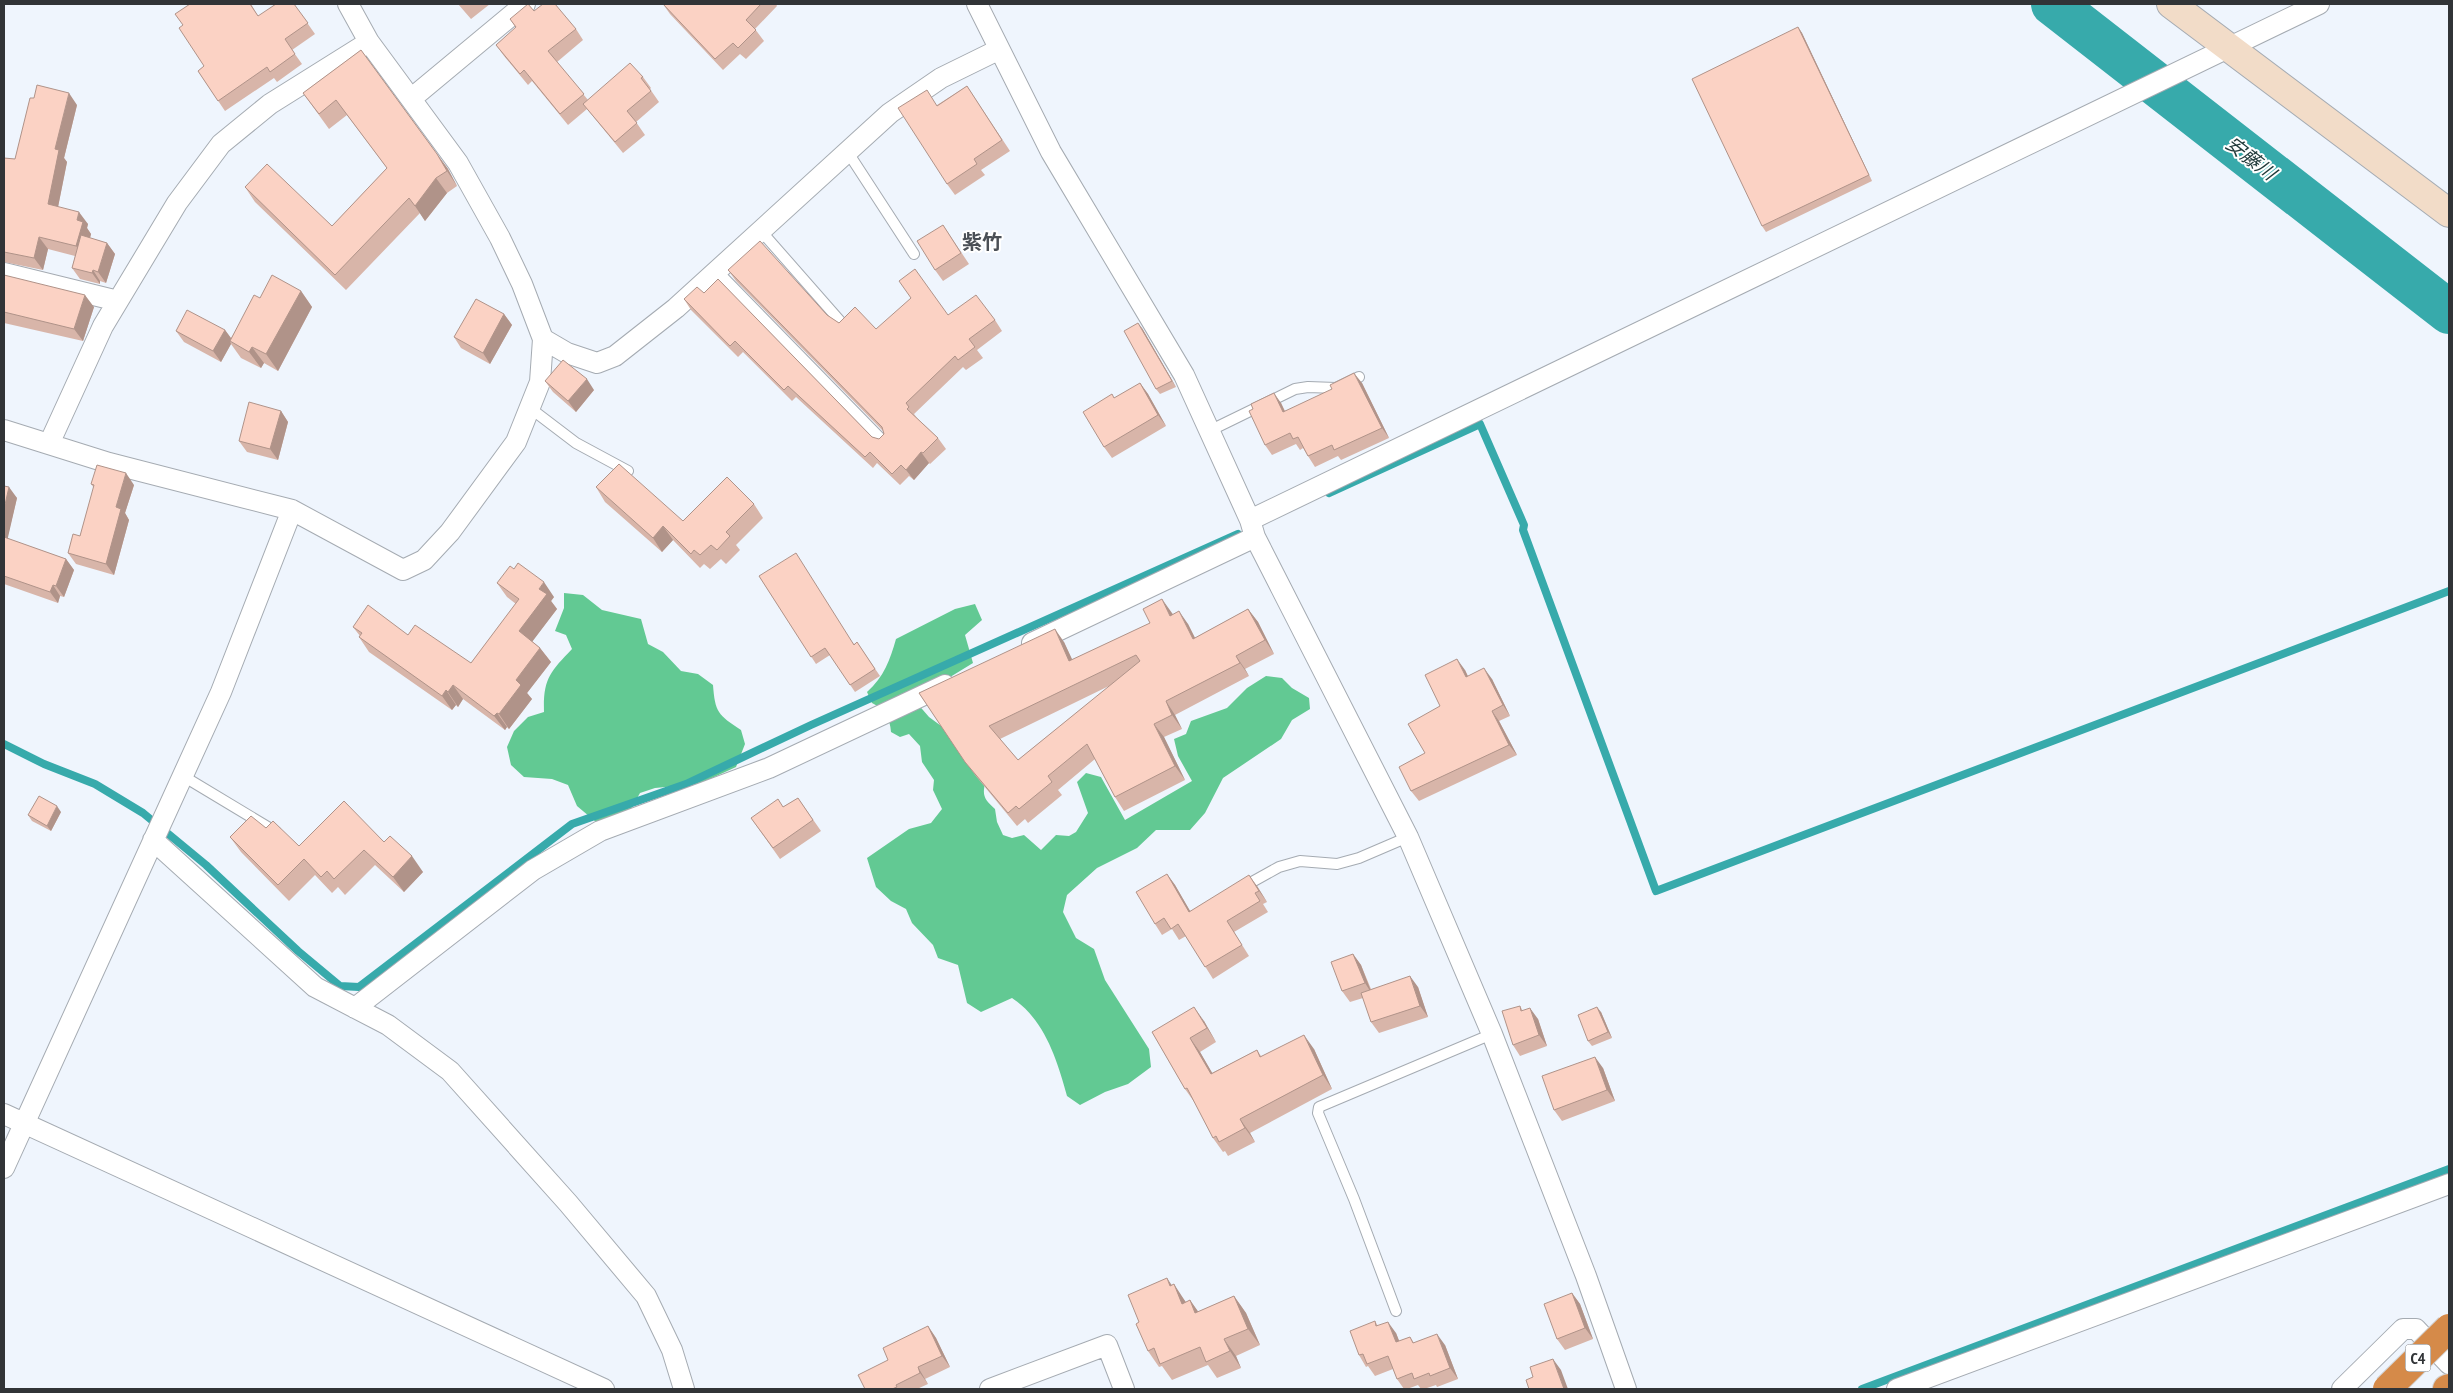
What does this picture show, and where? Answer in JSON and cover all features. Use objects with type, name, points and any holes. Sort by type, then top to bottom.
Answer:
[{"type":"highway","name":"C4","points":[[2387,1389],[2449,1328]]},
{"type":"street","points":[[4,430],[127,468],[292,510],[403,570],[424,560],[450,532],[516,442],[540,382],[543,339],[522,284],[500,238],[458,163],[369,42],[348,4]]},
{"type":"street","points":[[412,98],[525,4]]},
{"type":"street","points":[[977,4],[998,50],[1051,152],[1184,375],[1252,528],[1408,837],[1492,1034],[1586,1276],[1626,1389]]},
{"type":"street","points":[[2171,4],[2228,49],[2449,213]]},
{"type":"street","points":[[1012,653],[1252,528],[2319,4]]},
{"type":"street","points":[[49,444],[103,326],[177,203],[221,144],[270,104],[369,42]]},
{"type":"street","points":[[543,339],[575,356],[597,363],[615,356],[663,319],[890,114],[941,78],[998,50]]},
{"type":"street","points":[[4,273],[118,301]]},
{"type":"street","points":[[4,1168],[221,692],[292,510]]},
{"type":"street","points":[[355,1008],[534,870],[600,830],[769,768],[958,679]]},
{"type":"street","points":[[153,840],[315,987],[388,1026],[450,1071],[568,1203],[646,1296],[672,1350],[684,1389]]},
{"type":"street","points":[[4,1114],[604,1389]]},
{"type":"street","points":[[1897,1389],[2449,1184]]},
{"type":"street","points":[[2342,1389],[2403,1329],[2416,1330],[2449,1364]]},
{"type":"street","points":[[990,1389],[1107,1345],[1124,1389]]},
{"type":"lane","points":[[847,151],[914,254]]},
{"type":"lane","points":[[761,231],[840,321]]},
{"type":"lane","points":[[716,270],[885,443]]},
{"type":"lane","points":[[1209,431],[1295,389],[1308,387],[1336,388],[1358,377]]},
{"type":"lane","points":[[530,408],[576,443],[628,471]]},
{"type":"lane","points":[[183,776],[276,832]]},
{"type":"lane","points":[[1233,892],[1286,865],[1300,861],[1337,864],[1359,858],[1408,837]]},
{"type":"lane","points":[[1396,1312],[1354,1199],[1318,1113],[1320,1107],[1492,1034]]},
{"type":"green space","points":[[564,593],[583,595],[602,610],[641,619],[648,644],[663,652],[681,671],[698,674],[713,685],[715,701],[719,712],[741,730],[745,744],[736,767],[699,784],[655,788],[640,793],[631,809],[607,820],[596,822],[577,806],[568,785],[552,779],[524,777],[511,765],[507,747],[514,731],[528,717],[544,712],[545,691],[549,677],[572,649],[566,635],[555,631],[564,608]]},
{"type":"green space","points":[[975,604],[982,620],[965,635],[973,663],[942,682],[910,695],[929,717],[952,734],[985,784],[985,798],[995,809],[997,822],[1003,835],[1012,838],[1024,835],[1041,850],[1056,835],[1069,836],[1076,832],[1088,813],[1077,782],[1086,773],[1101,777],[1125,820],[1192,781],[1178,756],[1174,739],[1186,734],[1191,721],[1227,708],[1247,688],[1266,676],[1282,678],[1292,688],[1309,698],[1310,709],[1292,720],[1281,739],[1223,778],[1205,813],[1190,830],[1156,830],[1137,848],[1097,868],[1067,895],[1063,912],[1076,938],[1094,949],[1105,980],[1149,1049],[1151,1067],[1128,1084],[1105,1092],[1080,1105],[1067,1096],[1054,1055],[1041,1029],[1033,1018],[1012,998],[981,1012],[967,1003],[958,965],[938,958],[933,945],[912,923],[906,909],[891,901],[876,887],[867,858],[909,829],[931,823],[942,809],[933,790],[934,780],[922,762],[920,746],[909,734],[900,737],[891,732],[886,714],[872,703],[867,692],[886,668],[896,639],[955,609]]},
{"type":"building","points":[[190,4],[250,4],[258,16],[276,4],[294,4],[308,23],[285,39],[295,54],[270,72],[267,67],[218,101],[198,71],[204,66],[179,28],[183,25],[175,14]]},
{"type":"building","points":[[528,4],[534,11],[543,4],[555,4],[576,29],[548,51],[584,94],[560,114],[524,70],[520,74],[496,45],[516,27],[510,19]]},
{"type":"building","points":[[663,4],[761,4],[746,20],[756,30],[738,48],[733,43],[715,59]]},
{"type":"building","points":[[1798,27],[1869,175],[1762,226],[1692,79]]},
{"type":"building","points":[[361,50],[437,154],[447,171],[436,178],[415,206],[409,198],[335,275],[245,187],[267,164],[332,226],[387,168],[336,100],[319,114],[303,93]]},
{"type":"building","points":[[630,63],[643,77],[641,78],[651,91],[627,111],[637,123],[615,142],[583,104]]},
{"type":"building","points":[[37,85],[69,93],[55,149],[59,150],[48,204],[79,212],[77,220],[83,222],[76,246],[39,237],[34,258],[4,252],[4,158],[15,159],[30,98],[34,98]]},
{"type":"building","points":[[967,86],[1002,140],[974,159],[977,164],[947,184],[898,108],[927,90],[937,106]]},
{"type":"building","points":[[943,225],[961,253],[935,270],[917,241]]},
{"type":"building","points":[[81,235],[107,243],[98,272],[93,270],[92,273],[72,268]]},
{"type":"building","points":[[760,241],[827,315],[839,323],[855,307],[876,329],[911,298],[899,281],[915,269],[948,315],[976,295],[995,320],[969,339],[975,347],[958,360],[955,356],[906,403],[909,407],[907,409],[938,438],[923,453],[921,452],[906,470],[901,465],[892,474],[870,452],[865,457],[788,386],[784,390],[735,341],[730,346],[684,299],[697,287],[704,293],[718,279],[872,437],[879,439],[884,434],[882,427],[728,270]]},
{"type":"building","points":[[4,275],[85,295],[74,329],[4,312]]},
{"type":"building","points":[[272,275],[301,291],[266,354],[252,347],[249,352],[230,341],[254,295],[260,298]]},
{"type":"building","points":[[476,299],[504,314],[483,353],[454,337]]},
{"type":"building","points":[[187,310],[225,330],[213,351],[176,331]]},
{"type":"building","points":[[1138,323],[1172,381],[1156,389],[1124,331]]},
{"type":"building","points":[[563,360],[587,379],[568,401],[545,381]]},
{"type":"building","points":[[1354,373],[1382,428],[1334,450],[1332,445],[1308,456],[1298,437],[1293,439],[1290,433],[1265,445],[1249,411],[1253,409],[1251,404],[1274,393],[1283,412],[1332,389],[1330,385]]},
{"type":"building","points":[[1140,383],[1158,415],[1104,447],[1083,412],[1112,394],[1114,398]]},
{"type":"building","points":[[249,402],[281,411],[270,449],[239,441]]},
{"type":"building","points":[[619,464],[683,521],[727,477],[754,504],[726,532],[730,536],[717,550],[711,545],[700,555],[694,550],[691,554],[663,526],[653,538],[596,487]]},
{"type":"building","points":[[97,465],[126,473],[116,507],[121,509],[106,564],[68,553],[73,534],[80,536],[94,485],[91,484]]},
{"type":"building","points":[[4,486],[9,487],[4,509]]},
{"type":"building","points":[[4,537],[66,559],[56,586],[53,585],[50,592],[4,576]]},
{"type":"building","points":[[796,553],[854,645],[857,642],[875,669],[850,685],[825,648],[811,657],[759,576]]},
{"type":"building","points":[[518,563],[544,582],[539,589],[547,594],[519,631],[540,648],[516,680],[521,685],[499,714],[497,713],[494,716],[453,685],[442,696],[359,637],[362,633],[353,627],[368,605],[408,635],[415,625],[471,663],[519,599],[497,583],[510,566],[514,569]]},
{"type":"building","points":[[1162,599],[1170,616],[1179,611],[1193,639],[1248,609],[1265,640],[1236,656],[1240,663],[1166,701],[1172,715],[1154,724],[1175,766],[1115,797],[1087,744],[1048,776],[1052,782],[1019,809],[1016,806],[1008,813],[965,762],[919,693],[1055,629],[1069,661],[1150,623],[1143,609]],"holes":[[[1136,655],[1140,661],[1018,760],[989,726]]]},
{"type":"building","points":[[1457,659],[1466,677],[1484,668],[1503,705],[1492,711],[1509,745],[1411,791],[1399,767],[1425,753],[1408,724],[1440,706],[1425,675]]},
{"type":"building","points":[[39,796],[57,806],[47,826],[28,815]]},
{"type":"building","points":[[798,798],[813,820],[773,848],[751,818],[778,799],[783,807]]},
{"type":"building","points":[[344,801],[384,842],[390,836],[412,856],[393,877],[364,850],[334,879],[327,871],[321,877],[304,859],[278,885],[230,837],[251,816],[266,828],[273,821],[299,846]]},
{"type":"building","points":[[1167,874],[1189,912],[1249,875],[1259,891],[1255,893],[1260,901],[1227,921],[1242,945],[1205,967],[1178,924],[1171,929],[1164,918],[1155,924],[1136,892]]},
{"type":"building","points":[[1353,954],[1365,983],[1342,991],[1331,962]]},
{"type":"building","points":[[1410,976],[1420,1006],[1371,1022],[1361,993]]},
{"type":"building","points":[[1520,1006],[1521,1011],[1530,1008],[1539,1035],[1513,1045],[1502,1011]]},
{"type":"building","points":[[1194,1007],[1207,1028],[1190,1038],[1211,1074],[1257,1050],[1260,1057],[1304,1035],[1323,1075],[1240,1119],[1245,1128],[1219,1142],[1216,1136],[1213,1138],[1187,1088],[1185,1089],[1152,1032]]},
{"type":"building","points":[[1597,1007],[1608,1032],[1588,1041],[1578,1015]]},
{"type":"building","points":[[1595,1057],[1607,1090],[1554,1110],[1542,1076]]},
{"type":"building","points":[[1167,1278],[1170,1286],[1174,1284],[1182,1304],[1190,1300],[1195,1313],[1234,1296],[1248,1329],[1224,1339],[1230,1351],[1206,1362],[1200,1347],[1160,1364],[1154,1348],[1148,1351],[1136,1324],[1139,1322],[1128,1295]]},
{"type":"building","points":[[1572,1293],[1585,1328],[1557,1339],[1544,1304]]},
{"type":"building","points":[[1375,1321],[1376,1326],[1388,1322],[1396,1342],[1410,1337],[1413,1343],[1437,1334],[1450,1368],[1430,1376],[1429,1373],[1414,1379],[1412,1373],[1397,1379],[1388,1356],[1367,1364],[1363,1354],[1359,1355],[1350,1331]]},
{"type":"building","points":[[928,1326],[942,1356],[918,1367],[920,1373],[896,1385],[897,1387],[892,1389],[865,1389],[858,1375],[888,1360],[883,1348]]},
{"type":"building","points":[[1553,1359],[1564,1389],[1529,1389],[1526,1380],[1533,1377],[1530,1367]]},
{"type":"waterway","name":"安藤川","points":[[2053,4],[2449,312]]},
{"type":"waterway","points":[[1329,493],[1480,424],[1524,525],[1523,530],[1656,891],[2449,591]]},
{"type":"waterway","points":[[4,744],[44,764],[95,784],[143,813],[206,865],[298,951],[340,986],[359,987],[572,824],[686,784],[811,725],[1238,534]]},
{"type":"waterway","points":[[1862,1389],[2449,1169]]},
{"type":"district","name":"紫竹","points":[[982,242]]}]
